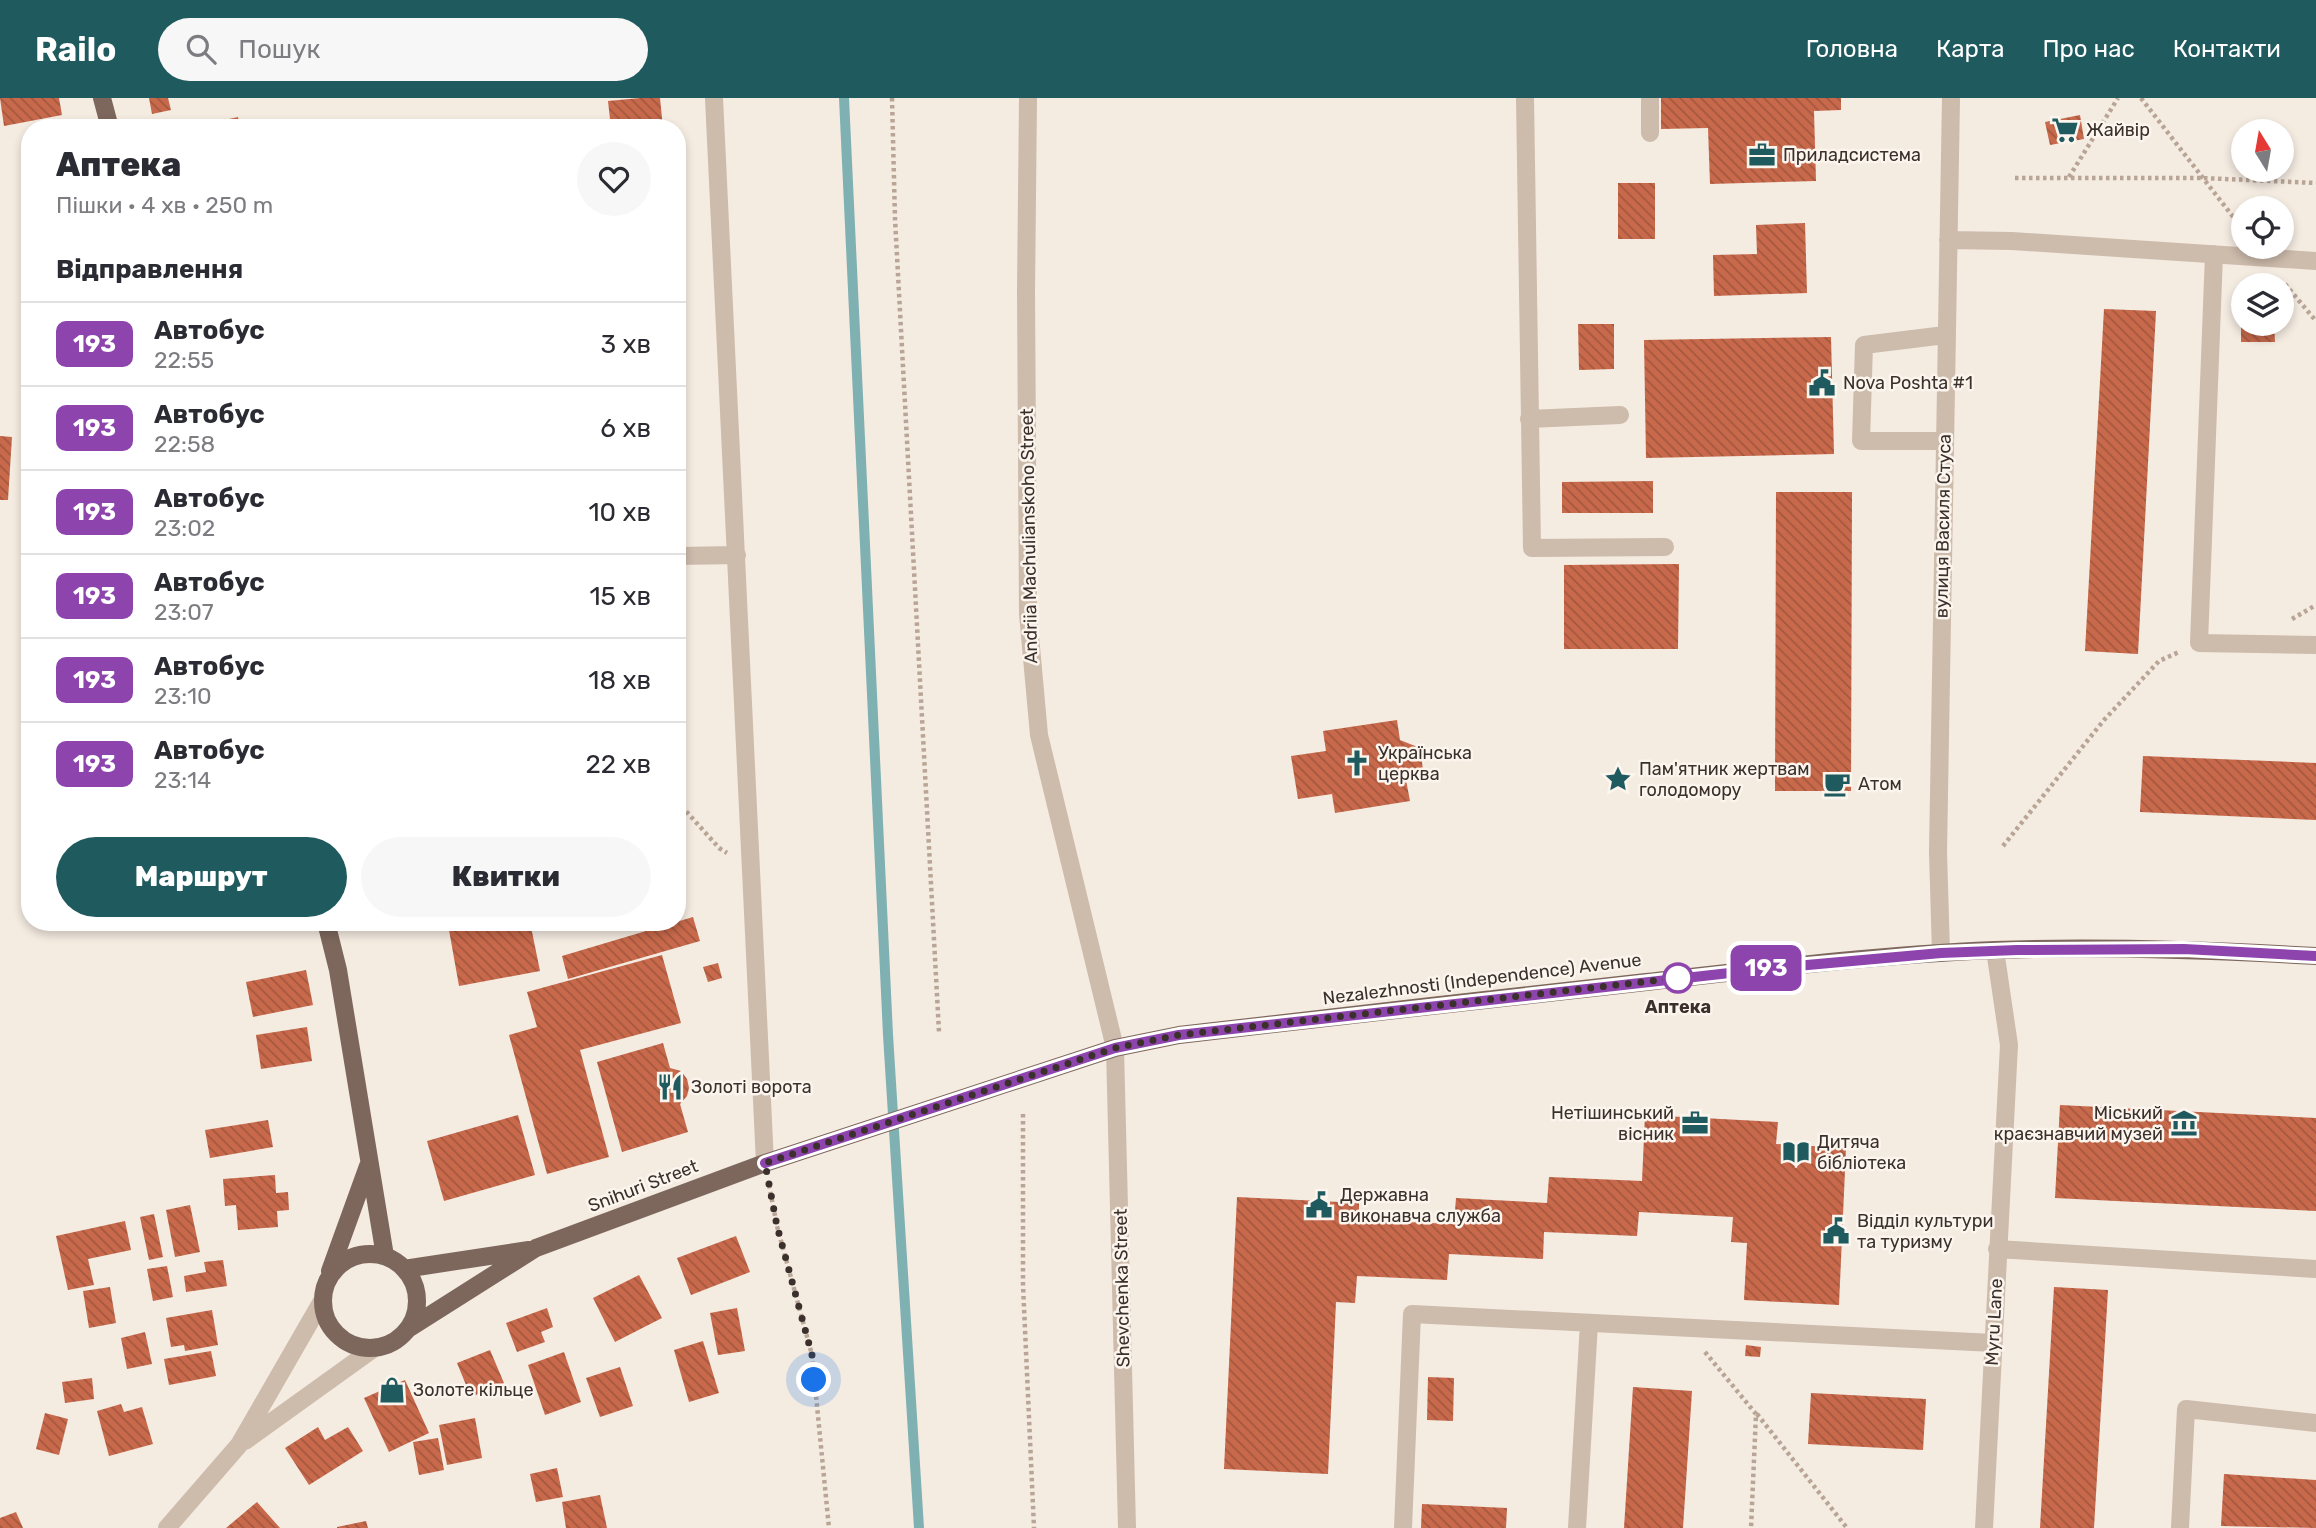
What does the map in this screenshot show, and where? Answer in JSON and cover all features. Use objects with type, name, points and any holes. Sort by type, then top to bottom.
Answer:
[{"type":"main road","points":[[102,98],[108,119]]},
{"type":"main road","points":[[328,931],[338,970],[386,1256]]},
{"type":"main road","name":"Nezalezhnosti (Independence) Avenue","points":[[765,1163],[1115,1048],[1179,1035],[1578,989],[1941,953],[1995,950],[2184,949],[2316,956]]},
{"type":"main road","points":[[326,1282],[334,1270],[351,1258],[372,1254],[386,1256],[404,1269],[414,1283],[417,1298],[415,1315],[408,1329],[398,1339],[373,1349],[357,1347],[337,1335],[325,1316],[322,1301],[326,1282],[369,1163]]},
{"type":"main road","name":"Snihuri Street","points":[[404,1269],[536,1248],[765,1163]]},
{"type":"main road","name":"Snihuri Street","points":[[408,1329],[536,1248]]},
{"type":"street","points":[[714,98],[765,1163]]},
{"type":"street","name":"Andriia Machulianskoho Street","points":[[1028,98],[1027,614],[1038,735],[1115,1048]]},
{"type":"street","points":[[1525,98],[1532,548],[1665,547]]},
{"type":"street","points":[[1650,98],[1650,133]]},
{"type":"street","name":"вулиця Василя Стуса","points":[[1941,953],[1938,852],[1951,98]]},
{"type":"street","points":[[1948,240],[2012,241],[2316,261]]},
{"type":"street","points":[[2214,254],[2199,643],[2316,645]]},
{"type":"street","points":[[1944,441],[1861,441],[1864,345],[1945,335]]},
{"type":"street","points":[[1530,419],[1620,415]]},
{"type":"street","points":[[686,556],[737,555]]},
{"type":"street","name":"Myru Lane","points":[[1984,1528],[2009,1045],[1995,950]]},
{"type":"street","name":"Shevchenka Street","points":[[1115,1048],[1127,1528]]},
{"type":"street","points":[[1997,1249],[2316,1269]]},
{"type":"street","points":[[169,1527],[239,1445],[322,1301]]},
{"type":"street","points":[[1402,1528],[1412,1314],[1993,1343]]},
{"type":"street","points":[[1577,1528],[1588,1322]]},
{"type":"street","points":[[239,1445],[373,1349]]},
{"type":"street","points":[[2180,1528],[2186,1409],[2316,1423]]},
{"type":"path","points":[[892,98],[895,219],[939,1032]]},
{"type":"path","points":[[2069,177],[2118,98]]},
{"type":"path","points":[[2141,98],[2231,215]]},
{"type":"path","points":[[2015,178],[2202,178],[2316,183]]},
{"type":"path","points":[[2003,846],[2104,720],[2159,662],[2199,643]]},
{"type":"path","points":[[686,811],[719,848],[752,870]]},
{"type":"path","points":[[1023,1114],[1023,1285],[1034,1528]]},
{"type":"path","points":[[765,1163],[777,1226],[812,1355],[829,1528]]},
{"type":"path","points":[[1685,1328],[1847,1528]]},
{"type":"path","points":[[1751,1528],[1756,1414]]},
{"type":"building","points":[[0,98],[59,98],[62,115],[21,119],[21,123],[4,126]]},
{"type":"building","points":[[149,98],[168,98],[171,110],[152,114]]},
{"type":"building","points":[[660,98],[662,119],[610,119],[608,101]]},
{"type":"building","name":"Приладсистема","points":[[1661,98],[1841,98],[1841,110],[1814,111],[1816,181],[1710,184],[1708,128],[1661,129]]},
{"type":"building","name":"Жайвір","points":[[2080,115],[2084,139],[2050,145],[2045,122]]},
{"type":"building","points":[[1618,183],[1655,183],[1655,239],[1618,239]]},
{"type":"building","points":[[1805,223],[1807,293],[1714,296],[1713,255],[1757,254],[1756,225]]},
{"type":"building","points":[[2104,309],[2156,311],[2138,654],[2085,651]]},
{"type":"building","points":[[1578,324],[1614,324],[1614,369],[1579,370]]},
{"type":"building","points":[[2241,336],[2275,336],[2275,342],[2241,342]]},
{"type":"building","points":[[1831,337],[1834,454],[1646,458],[1644,340]]},
{"type":"building","points":[[0,436],[12,437],[8,500],[0,500]]},
{"type":"building","points":[[1653,481],[1653,513],[1562,513],[1562,482]]},
{"type":"building","points":[[1776,492],[1852,492],[1851,791],[1775,791]]},
{"type":"building","points":[[1679,564],[1678,649],[1564,649],[1564,565]]},
{"type":"building","name":"Українська церква","points":[[1397,720],[1400,740],[1420,748],[1423,770],[1406,780],[1410,801],[1335,813],[1332,794],[1298,799],[1291,756],[1326,751],[1323,731]]},
{"type":"building","points":[[2143,756],[2316,763],[2316,820],[2140,812]]},
{"type":"building","points":[[693,917],[700,941],[568,979],[562,956],[646,931],[686,931],[686,919]]},
{"type":"building","points":[[449,931],[532,931],[540,971],[459,986]]},
{"type":"building","points":[[662,955],[681,1023],[580,1050],[609,1157],[547,1174],[509,1035],[537,1027],[527,992]]},
{"type":"building","points":[[718,963],[722,978],[708,982],[703,967]]},
{"type":"building","points":[[306,970],[313,1005],[253,1017],[246,982]]},
{"type":"building","points":[[307,1027],[312,1061],[261,1069],[256,1035]]},
{"type":"building","points":[[663,1043],[670,1068],[681,1071],[687,1079],[687,1096],[680,1104],[688,1132],[622,1152],[597,1062]]},
{"type":"building","points":[[2060,1105],[2316,1118],[2316,1211],[2055,1198]]},
{"type":"building","points":[[518,1115],[535,1175],[444,1201],[427,1141]]},
{"type":"building","points":[[1645,1115],[1778,1122],[1776,1144],[1846,1148],[1839,1305],[1744,1300],[1747,1243],[1731,1242],[1733,1217],[1639,1212],[1637,1236],[1544,1232],[1543,1259],[1449,1254],[1447,1280],[1357,1276],[1355,1303],[1336,1302],[1328,1474],[1224,1469],[1237,1197],[1359,1203],[1359,1220],[1454,1224],[1456,1198],[1547,1203],[1549,1177],[1642,1181]]},
{"type":"building","points":[[268,1120],[273,1147],[210,1158],[205,1130]]},
{"type":"building","points":[[275,1175],[276,1193],[288,1192],[289,1210],[277,1211],[278,1227],[238,1230],[236,1205],[225,1206],[223,1179]]},
{"type":"building","points":[[190,1205],[200,1252],[175,1257],[166,1210]]},
{"type":"building","points":[[154,1214],[163,1257],[149,1260],[140,1217]]},
{"type":"building","points":[[125,1221],[131,1250],[88,1259],[94,1285],[68,1290],[56,1236]]},
{"type":"building","points":[[736,1236],[750,1272],[691,1295],[677,1258]]},
{"type":"building","points":[[223,1260],[227,1286],[186,1292],[184,1276],[206,1272],[204,1262]]},
{"type":"building","points":[[167,1266],[173,1297],[153,1301],[147,1269]]},
{"type":"building","points":[[639,1275],[662,1318],[615,1342],[593,1298]]},
{"type":"building","points":[[110,1287],[116,1323],[89,1328],[83,1291]]},
{"type":"building","points":[[2054,1287],[2108,1290],[2094,1528],[2040,1528]]},
{"type":"building","points":[[547,1308],[553,1327],[541,1332],[545,1342],[517,1352],[506,1323]]},
{"type":"building","points":[[737,1308],[745,1351],[718,1355],[710,1313]]},
{"type":"building","points":[[212,1310],[218,1345],[185,1351],[184,1345],[171,1347],[166,1318]]},
{"type":"building","points":[[145,1332],[152,1364],[127,1369],[121,1338]]},
{"type":"building","points":[[703,1341],[719,1393],[689,1402],[674,1350]]},
{"type":"building","points":[[1746,1345],[1761,1347],[1760,1357],[1745,1356]]},
{"type":"building","points":[[490,1350],[504,1383],[471,1397],[457,1363]]},
{"type":"building","points":[[211,1351],[216,1376],[169,1385],[164,1359]]},
{"type":"building","points":[[564,1352],[581,1402],[545,1415],[528,1365]]},
{"type":"building","points":[[620,1367],[633,1406],[600,1417],[586,1378]]},
{"type":"building","points":[[1428,1377],[1454,1378],[1453,1421],[1427,1420]]},
{"type":"building","points":[[92,1378],[94,1399],[65,1403],[62,1382]]},
{"type":"building","points":[[405,1380],[429,1433],[389,1452],[364,1398]]},
{"type":"building","points":[[1633,1387],[1692,1391],[1683,1528],[1624,1528]]},
{"type":"building","points":[[1811,1393],[1926,1399],[1923,1450],[1808,1444]]},
{"type":"building","points":[[121,1404],[124,1412],[142,1407],[153,1444],[109,1456],[97,1411]]},
{"type":"building","points":[[45,1413],[68,1419],[59,1455],[36,1449]]},
{"type":"building","points":[[475,1418],[482,1458],[447,1465],[439,1425]]},
{"type":"building","points":[[318,1427],[325,1440],[348,1427],[363,1451],[309,1485],[285,1448]]},
{"type":"building","points":[[438,1438],[444,1470],[419,1475],[413,1442]]},
{"type":"building","points":[[557,1468],[563,1497],[536,1502],[530,1474]]},
{"type":"building","points":[[2224,1474],[2316,1480],[2316,1528],[2221,1526]]},
{"type":"building","points":[[600,1495],[607,1528],[566,1528],[562,1502]]},
{"type":"building","points":[[257,1502],[280,1528],[226,1528]]},
{"type":"building","points":[[1422,1504],[1507,1508],[1506,1528],[1421,1528]]},
{"type":"building","points":[[16,1512],[23,1528],[0,1528],[0,1518]]},
{"type":"building","points":[[366,1521],[368,1528],[337,1528],[337,1527]]},
{"type":"waterway","points":[[844,98],[888,1035],[919,1528]]},
{"type":"bus line","name":"193","points":[[765,1163],[1115,1048],[1179,1035],[1774,968],[1941,953],[2184,949],[2316,956]]},
{"type":"place","name":"Жайвір","points":[[2065,130]]},
{"type":"place","name":"Приладсистема","points":[[1762,155]]},
{"type":"place","name":"Nova Poshta #1","points":[[1822,383]]},
{"type":"place","name":"Українська церква","points":[[1357,763]]},
{"type":"place","name":"Пам'ятник жертвам голодомору","points":[[1618,779]]},
{"type":"place","name":"Атом","points":[[1837,784]]},
{"type":"place","name":"Аптека","points":[[1678,978]]},
{"type":"place","name":"Золоті ворота","points":[[670,1087]]},
{"type":"place","name":"Нетішинський вісник","points":[[1695,1123]]},
{"type":"place","name":"Міський краєзнавчий музей","points":[[2184,1123]]},
{"type":"place","name":"Дитяча бібліотека","points":[[1796,1152]]},
{"type":"place","name":"Державна виконавча служба","points":[[1319,1205]]},
{"type":"place","name":"Відділ культури та туризму","points":[[1836,1231]]},
{"type":"place","name":"Золоте кільце","points":[[392,1390]]},
{"type":"route","points":[[814,1380],[812,1355],[777,1226],[765,1163],[1115,1048],[1179,1035],[1678,978]]}]
